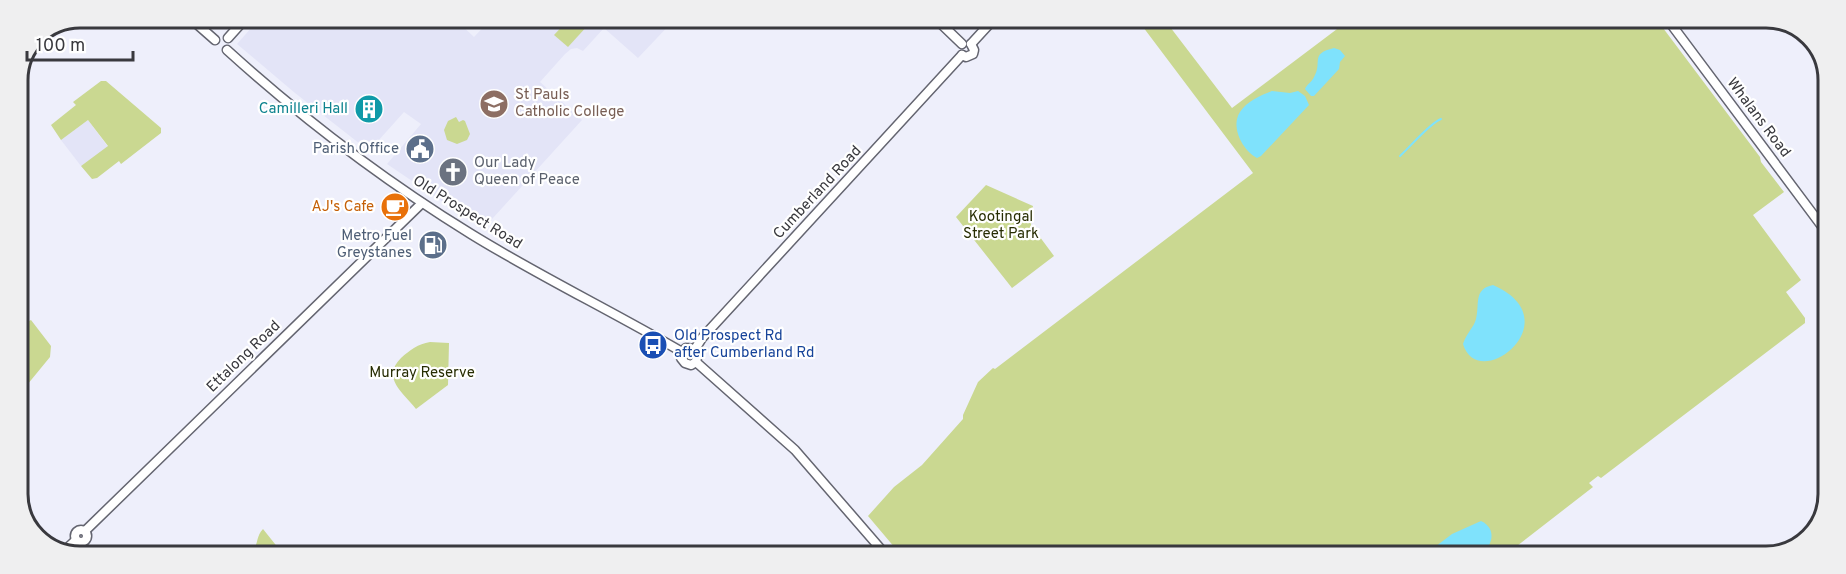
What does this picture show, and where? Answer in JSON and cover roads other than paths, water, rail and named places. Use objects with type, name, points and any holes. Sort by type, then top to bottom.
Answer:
[{"type":"street","points":[[202,28],[216,40],[217,49],[227,50],[230,43],[228,38]]},
{"type":"street","points":[[228,38],[237,28]]},
{"type":"street","points":[[947,28],[967,44],[974,50],[969,57],[962,55],[959,49],[967,44],[984,28]]},
{"type":"street","name":"Whalans Road","points":[[1674,28],[1817,220]]},
{"type":"street","points":[[216,40],[222,36],[228,38]]},
{"type":"street","name":"Old Prospect Road","points":[[227,50],[297,108],[422,203],[472,235],[682,352]]},
{"type":"street","name":"Cumberland Road","points":[[694,349],[962,55]]},
{"type":"street","name":"Ettalong Road","points":[[71,545],[76,540],[81,542],[86,540],[85,531],[422,203]]},
{"type":"street","points":[[686,348],[694,349],[698,353],[696,362],[691,365],[685,363],[681,358],[682,352],[686,348]]},
{"type":"street","points":[[696,362],[795,450],[878,546]]},
{"type":"water","points":[[1334,48],[1340,50],[1345,56],[1340,62],[1339,69],[1314,96],[1311,96],[1305,89],[1316,72],[1319,56],[1326,50]]},
{"type":"water","points":[[1272,91],[1290,93],[1298,91],[1305,96],[1309,105],[1257,158],[1247,150],[1240,138],[1236,125],[1237,118],[1250,102]]},
{"type":"water","points":[[1493,285],[1515,300],[1524,316],[1523,332],[1514,347],[1500,357],[1485,361],[1472,358],[1463,344],[1474,325],[1478,298],[1482,290]]},
{"type":"water","points":[[1481,521],[1490,529],[1491,538],[1489,546],[1436,546],[1452,534]]},
{"type":"waterway","points":[[1400,156],[1426,130],[1441,119]]},
{"type":"place","name":"St Pauls Catholic College","points":[[494,104]]},
{"type":"place","name":"Camilleri Hall","points":[[369,109]]},
{"type":"place","name":"Parish Office","points":[[420,149]]},
{"type":"place","name":"Our Lady Queen of Peace","points":[[453,172]]},
{"type":"place","name":"AJ's Cafe","points":[[395,207]]},
{"type":"place","name":"Metro Fuel Greystanes","points":[[433,245]]},
{"type":"place","name":"Old Prospect Rd after Cumberland Rd","points":[[653,345]]},
{"type":"park label","name":"Kootingal Street Park","points":[[1001,226]]},
{"type":"park label","name":"Murray Reserve","points":[[422,373]]}]
